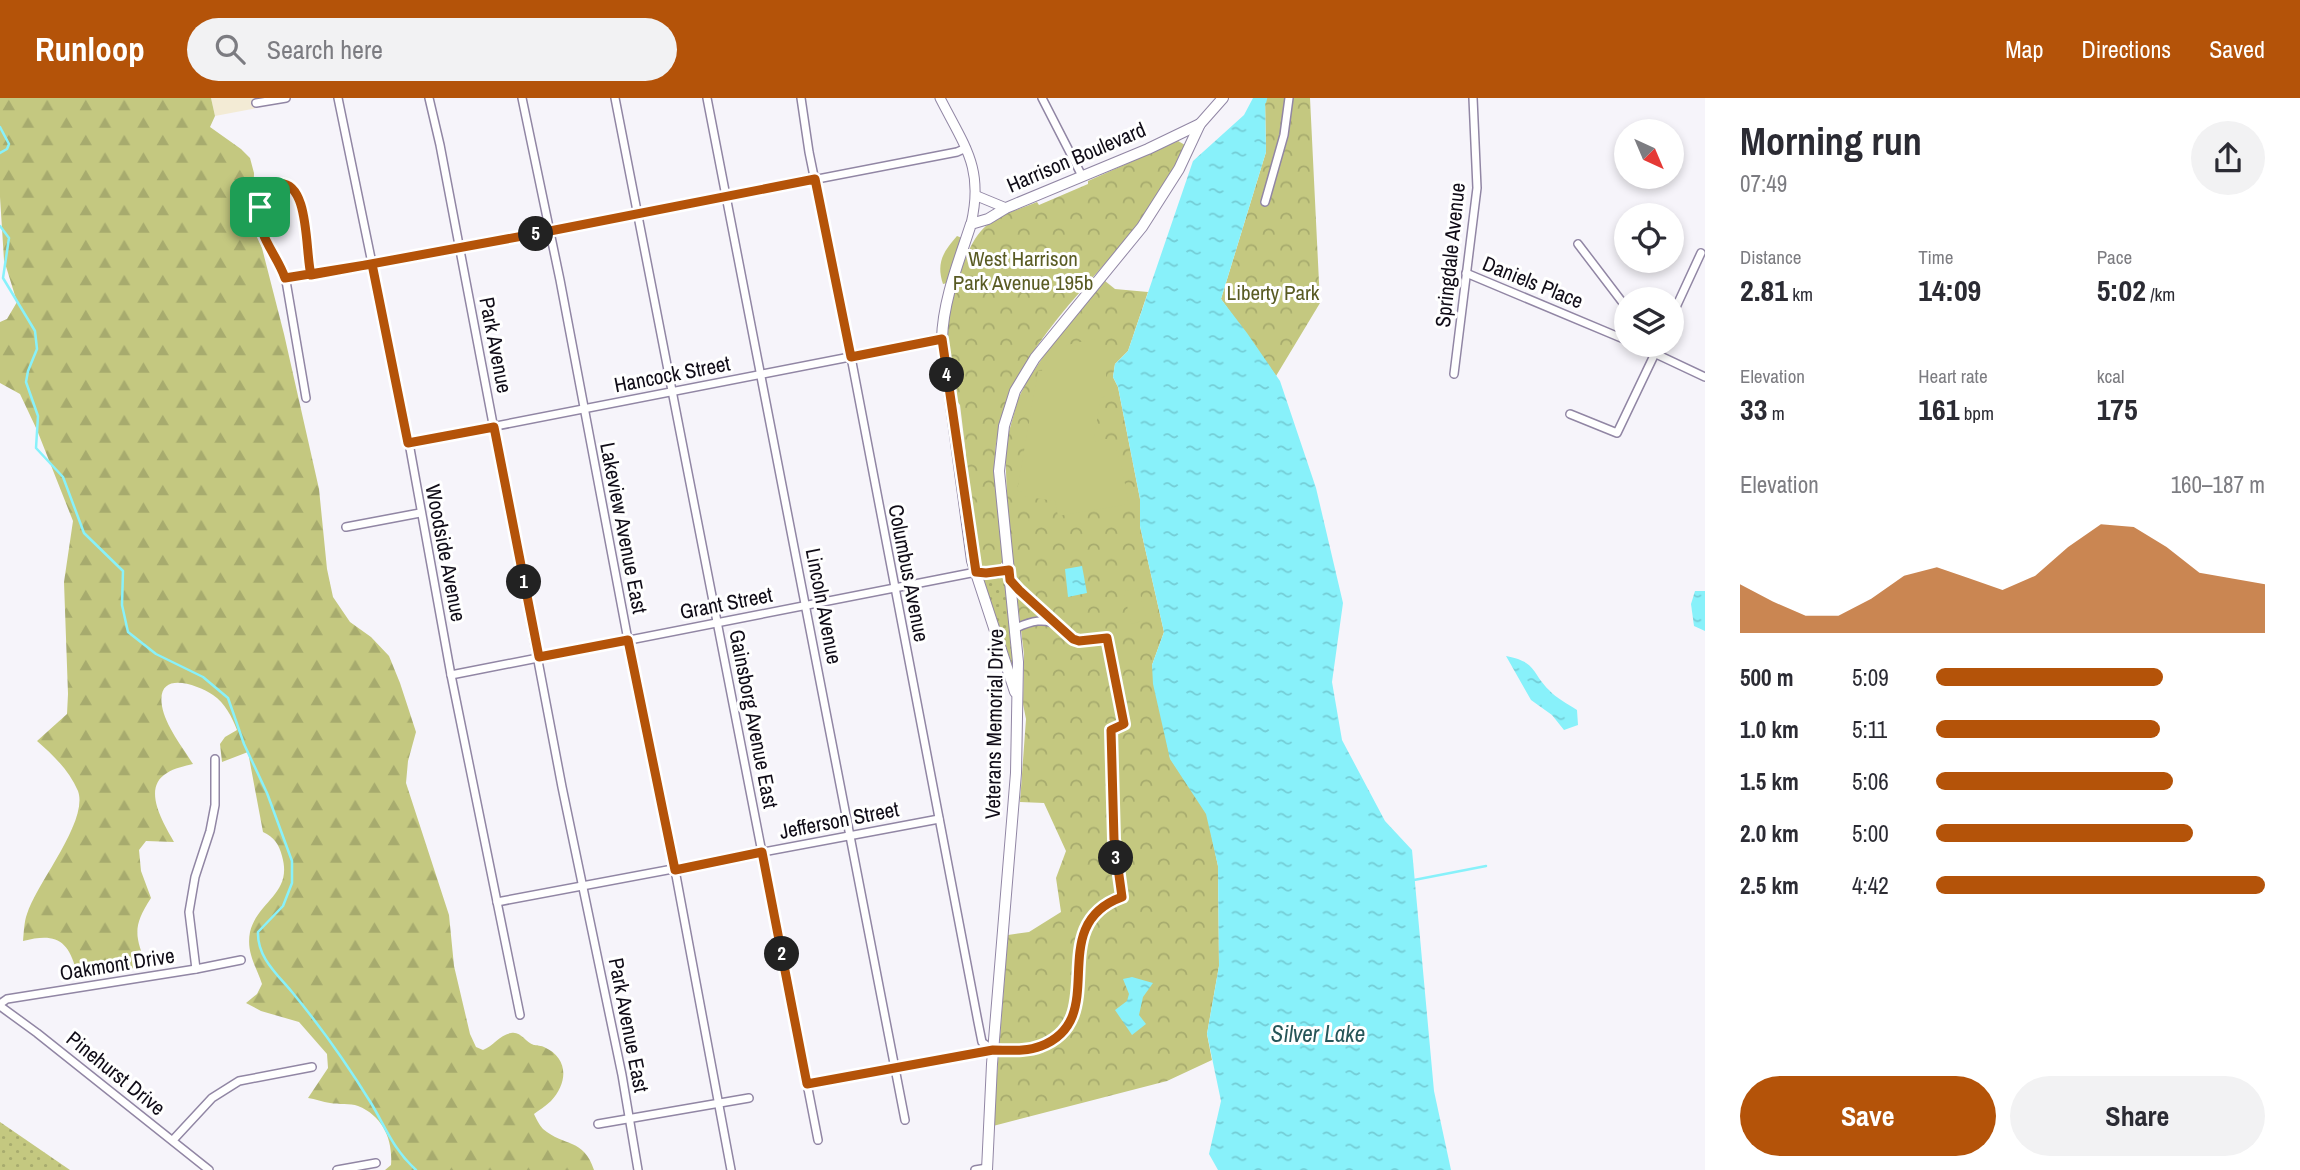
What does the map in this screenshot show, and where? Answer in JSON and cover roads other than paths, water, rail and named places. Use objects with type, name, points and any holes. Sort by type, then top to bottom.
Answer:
[{"type":"main road","points":[[1200,124],[1223,98]]},
{"type":"main road","name":"Harrison Boulevard","points":[[971,225],[1200,124]]},
{"type":"main road","name":"Veterans Memorial Drive","points":[[987,1169],[993,1050],[1016,773],[1018,662],[999,471],[1004,426],[1015,391],[1051,337],[1160,201],[1179,169],[1200,124]]},
{"type":"main road","points":[[971,225],[943,319],[942,339],[976,572],[1017,696]]},
{"type":"street","points":[[256,103],[286,98]]},
{"type":"street","name":"Woodside Avenue","points":[[338,98],[520,1015]]},
{"type":"street","name":"Park Avenue","points":[[429,98],[583,887]]},
{"type":"street","name":"Lakeview Avenue East","points":[[522,98],[675,870],[731,1170]]},
{"type":"street","name":"Gainsborg Avenue East","points":[[615,98],[818,1140]]},
{"type":"street","name":"Lincoln Avenue","points":[[707,98],[905,1120]]},
{"type":"street","name":"Columbus Avenue","points":[[801,98],[982,1042],[993,1050]]},
{"type":"street","points":[[940,98],[974,169],[977,196],[971,225]]},
{"type":"street","points":[[1042,98],[1082,176]]},
{"type":"street","points":[[1265,202],[1284,135],[1289,98]]},
{"type":"street","name":"Springdale Avenue","points":[[1454,374],[1477,188],[1473,98]]},
{"type":"street","points":[[285,278],[550,231],[957,152],[966,148]]},
{"type":"street","points":[[306,398],[285,278],[266,243],[258,216],[264,198],[278,184],[284,183],[296,191],[301,204],[311,275]]},
{"type":"street","name":"Harrison Boulevard","points":[[977,196],[1006,208]]},
{"type":"street","points":[[1578,244],[1614,291]]},
{"type":"street","points":[[1684,291],[1702,253]]},
{"type":"street","name":"Daniels Place","points":[[1466,273],[1614,335]]},
{"type":"street","name":"Hancock Street","points":[[408,443],[942,339]]},
{"type":"street","points":[[1570,414],[1616,433],[1650,357]]},
{"type":"street","points":[[1672,357],[1705,377]]},
{"type":"street","points":[[346,527],[420,513]]},
{"type":"street","name":"Grant Street","points":[[451,675],[976,572],[1009,575]]},
{"type":"street","points":[[807,1084],[993,1050],[1024,1050],[1042,1045],[1058,1036],[1070,1021],[1076,1007],[1081,939],[1086,925],[1096,911],[1109,901],[1122,897],[1114,839],[1111,730],[1124,724],[1107,638],[1079,641],[1065,634],[1009,575]]},
{"type":"street","points":[[1016,628],[1036,621],[1057,625]]},
{"type":"street","points":[[196,969],[189,912],[195,877],[210,831],[215,805],[215,759]]},
{"type":"street","name":"Jefferson Street","points":[[498,902],[939,820]]},
{"type":"street","name":"Park Avenue East","points":[[583,887],[638,1170]]},
{"type":"street","name":"Oakmont Drive","points":[[0,1005],[7,999],[241,960]]},
{"type":"street","name":"Pinehurst Drive","points":[[0,1005],[209,1170]]},
{"type":"street","points":[[173,1140],[212,1098],[239,1081],[312,1066]]},
{"type":"street","points":[[598,1125],[749,1098]]},
{"type":"street","points":[[337,1170],[376,1163]]},
{"type":"street","points":[[975,1170],[987,1169]]},
{"type":"water","name":"Silver Lake","points":[[1253,98],[1265,98],[1266,152],[1221,299],[1280,381],[1316,488],[1343,603],[1332,682],[1342,740],[1385,821],[1412,850],[1434,1091],[1451,1170],[1218,1170],[1209,1154],[1221,1101],[1207,1034],[1219,966],[1218,866],[1206,814],[1170,759],[1153,684],[1152,665],[1164,632],[1140,526],[1140,499],[1118,387],[1113,377],[1115,364],[1128,351],[1193,161],[1244,115]]},
{"type":"water","points":[[1082,566],[1087,593],[1068,597],[1065,569]]},
{"type":"water","points":[[1695,591],[1705,591],[1705,631],[1694,626],[1691,604]]},
{"type":"water","points":[[1506,656],[1523,661],[1552,693],[1577,710],[1578,725],[1564,730],[1552,715],[1531,700]]},
{"type":"water","points":[[1132,977],[1153,983],[1143,997],[1139,1015],[1146,1024],[1132,1035],[1115,1010],[1127,1001],[1129,994],[1123,979]]},
{"type":"waterway","points":[[1265,102],[1266,98]]},
{"type":"waterway","points":[[0,127],[9,144],[7,149],[0,153]]},
{"type":"waterway","points":[[0,226],[9,238],[3,278],[35,331],[37,349],[26,382],[38,416],[36,448],[63,477],[84,533],[123,571],[122,605],[128,632],[156,654],[203,677],[228,698],[292,861],[292,883],[283,906],[258,932],[264,957],[353,1074],[396,1146],[416,1170]]},
{"type":"waterway","points":[[1414,880],[1486,866]]},
{"type":"park label","name":"West Harrison Park Avenue 195b","points":[[1023,270]]},
{"type":"park label","name":"Liberty Park","points":[[1273,292]]}]
